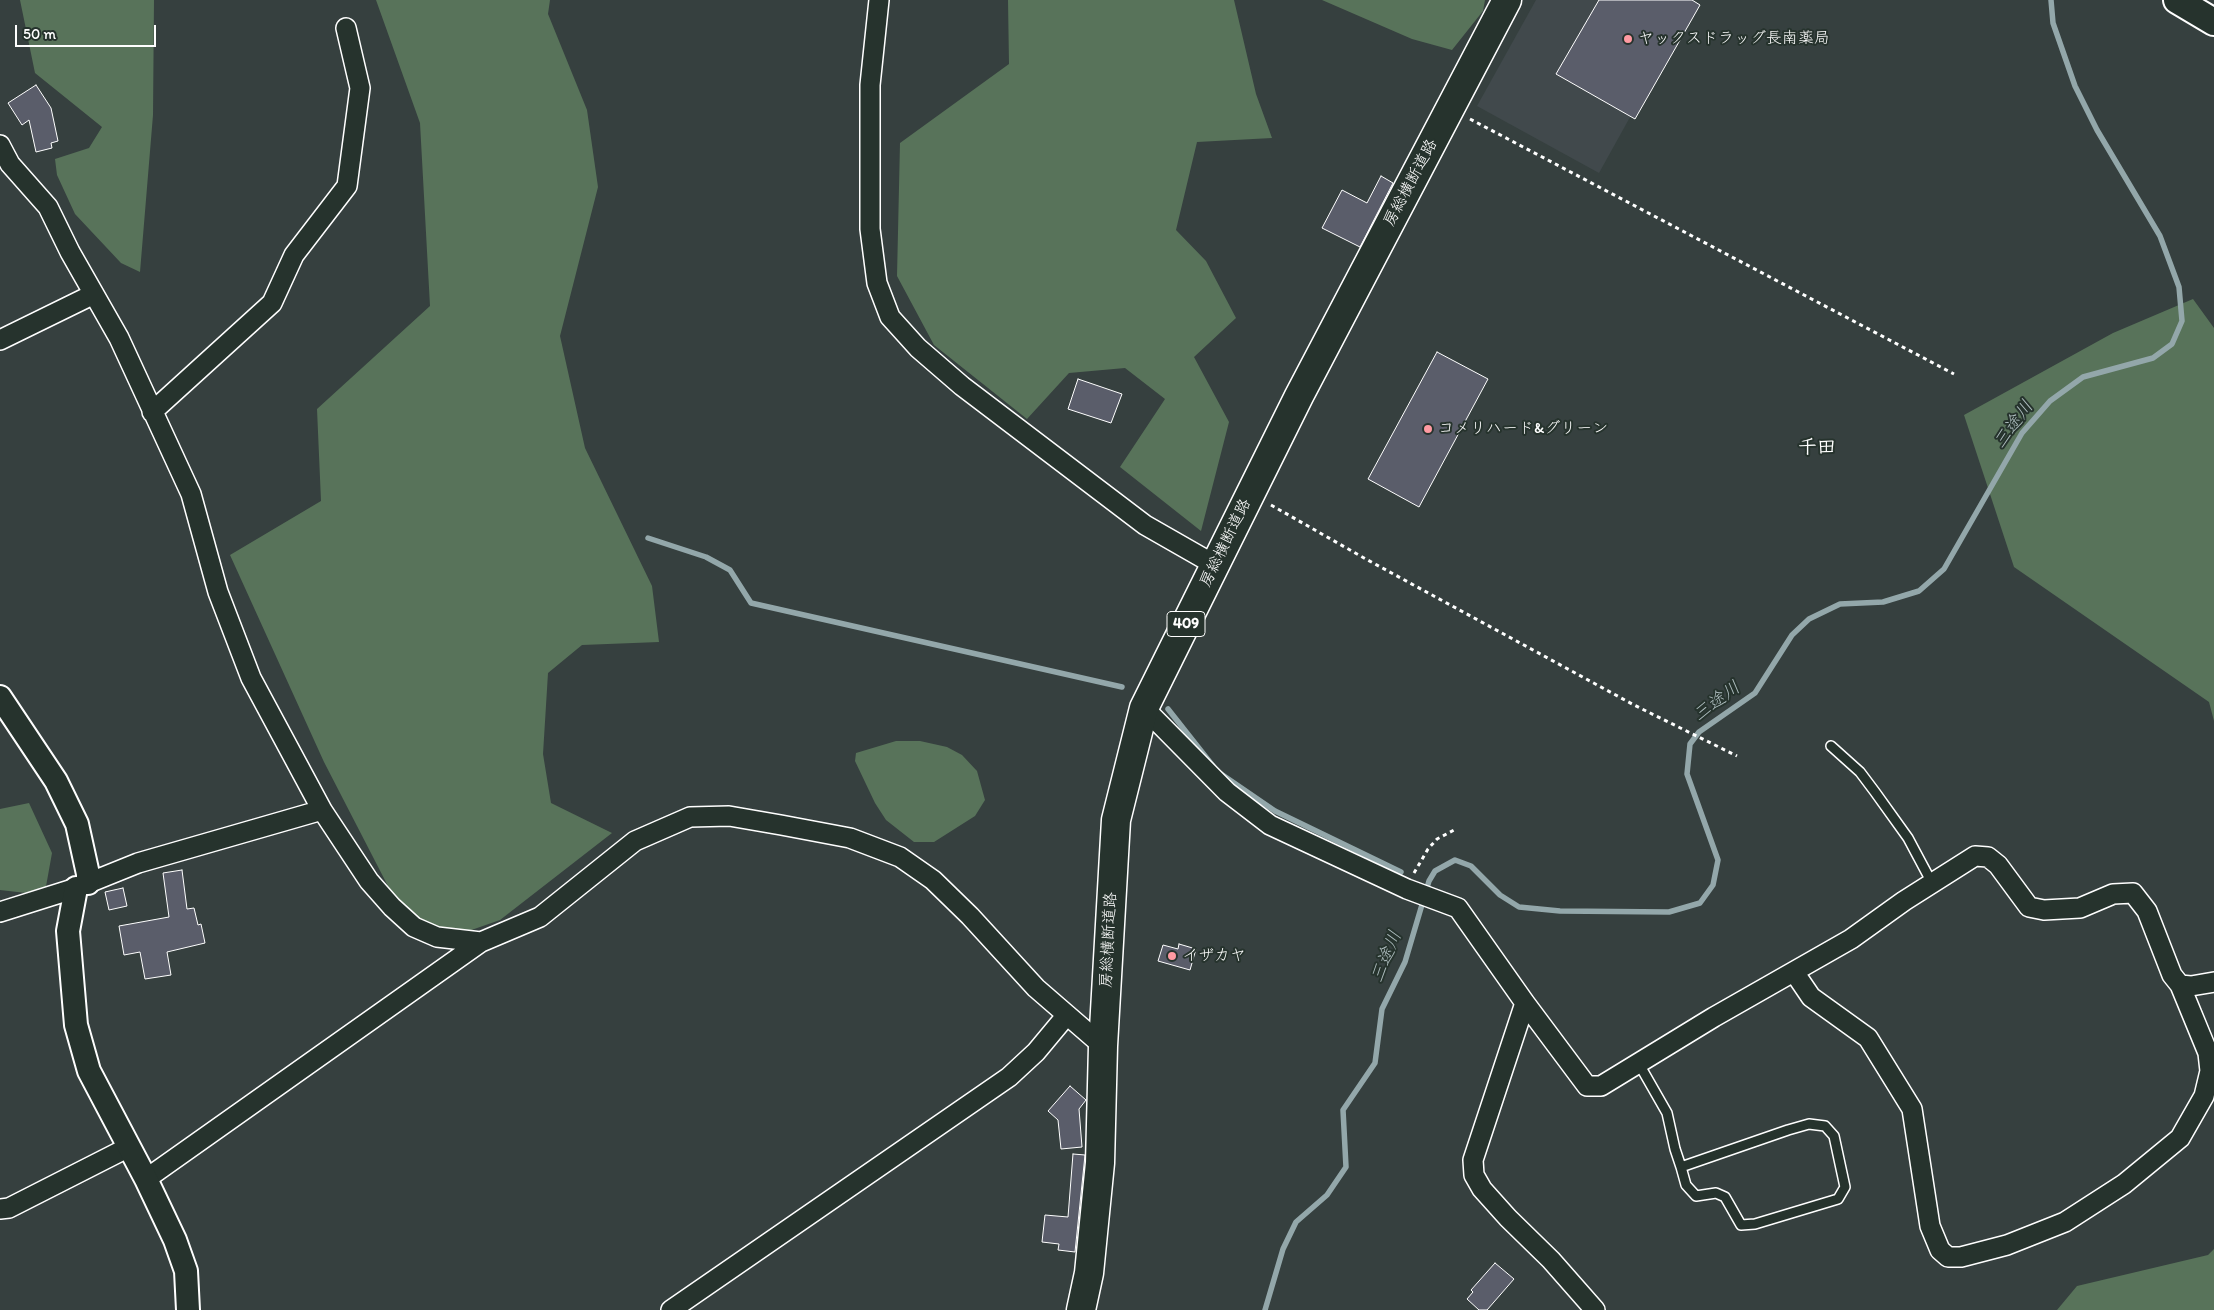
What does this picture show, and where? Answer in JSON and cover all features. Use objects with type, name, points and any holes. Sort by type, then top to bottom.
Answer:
[{"type":"highway","name":"房総横断道路","points":[[1081,1310],[1089,1272],[1100,1162],[1103,1046],[1116,820],[1144,708],[1299,396],[1507,0]]},
{"type":"main road","points":[[2176,0],[2214,22]]},
{"type":"street","points":[[879,0],[870,85],[870,229],[877,283],[890,317],[918,348],[962,386],[1145,526],[1215,565]]},
{"type":"street","points":[[152,412],[272,303],[294,255],[347,186],[360,88],[346,28]]},
{"type":"street","points":[[0,145],[10,164],[48,207],[119,338],[191,494],[218,592],[251,678],[322,810],[370,881],[392,907],[414,927],[437,937],[481,942]]},
{"type":"street","points":[[0,340],[94,294]]},
{"type":"street","points":[[0,696],[56,781],[77,824],[88,874],[82,886],[68,931],[76,1025],[89,1071],[146,1179],[175,1240],[186,1271],[188,1310]]},
{"type":"street","points":[[1144,708],[1227,792],[1270,825],[1405,888],[1458,908],[1525,1003],[1588,1086],[1601,1086],[1714,1017],[1851,939],[1975,856],[1988,857],[1998,865],[2029,907],[2044,910],[2080,908],[2113,894],[2133,894],[2147,911],[2172,975],[2180,985],[2208,1052],[2210,1071],[2204,1096],[2180,1138],[2124,1184],[2065,1222],[2007,1245],[1961,1257],[1948,1257],[1940,1250],[1930,1226],[1912,1109],[1868,1038],[1811,998],[1794,972]]},
{"type":"street","points":[[0,912],[82,886],[138,863],[322,810]]},
{"type":"street","points":[[146,1179],[481,942],[540,917],[635,841],[690,817],[729,816],[850,838],[900,857],[932,880],[1066,1016],[1103,1046]]},
{"type":"street","points":[[2180,985],[2191,986],[2214,982]]},
{"type":"street","points":[[1525,1003],[1473,1160],[1474,1175],[1482,1189],[1508,1218],[1551,1260],[1595,1310]]},
{"type":"street","points":[[671,1310],[962,1112],[1009,1077],[1036,1052],[1066,1016]]},
{"type":"street","points":[[0,1210],[9,1208],[128,1147]]},
{"type":"lane","points":[[1831,746],[1860,772],[1875,792],[1908,838],[1932,883]]},
{"type":"lane","points":[[1639,1064],[1667,1113],[1681,1168],[1686,1185],[1696,1196],[1716,1193],[1725,1197],[1741,1225],[1755,1224],[1838,1199],[1845,1187],[1834,1136],[1825,1126],[1809,1124],[1681,1168]]},
{"type":"path","points":[[1450,109],[1954,374]]},
{"type":"path","points":[[1251,493],[1364,558],[1666,721],[1737,756]]},
{"type":"path","points":[[1405,888],[1410,882],[1418,864],[1437,839],[1454,830]]},
{"type":"shaded area","points":[[1536,0],[1695,0],[1599,173],[1477,106]]},
{"type":"green space","points":[[20,0],[154,0],[153,115],[140,272],[121,263],[75,214],[57,175],[55,159],[89,148],[102,127],[35,73]]},
{"type":"green space","points":[[376,0],[550,0],[548,14],[587,110],[598,187],[560,336],[585,448],[652,586],[659,642],[582,645],[548,673],[543,754],[551,803],[612,833],[500,920],[440,941],[390,890],[324,762],[230,555],[321,501],[317,409],[430,306],[420,123]]},
{"type":"green space","points":[[1008,0],[1234,0],[1256,94],[1272,138],[1197,142],[1176,230],[1206,261],[1236,318],[1194,357],[1229,422],[1201,531],[1120,467],[1165,399],[1125,368],[1069,373],[1027,419],[934,345],[897,276],[900,143],[1009,64]]},
{"type":"green space","points":[[1322,0],[1485,0],[1483,11],[1452,50],[1412,39]]},
{"type":"green space","points":[[2193,299],[2214,328],[2214,721],[2209,702],[2014,567],[1964,415],[2113,333]]},
{"type":"green space","points":[[896,741],[920,741],[947,747],[962,755],[977,771],[985,800],[975,816],[934,842],[914,842],[886,820],[875,803],[855,761],[856,753]]},
{"type":"green space","points":[[29,803],[52,853],[45,892],[26,893],[0,890],[0,809]]},
{"type":"green space","points":[[2214,1249],[2214,1310],[2057,1310],[2077,1286],[2208,1255]]},
{"type":"building","name":"ヤックスドラッグ長南薬局","points":[[1599,0],[1692,0],[1700,5],[1635,119],[1556,74]]},
{"type":"building","points":[[36,85],[51,108],[58,141],[51,143],[52,148],[36,152],[29,120],[22,125],[8,103]]},
{"type":"building","points":[[1381,176],[1393,183],[1360,247],[1322,228],[1342,190],[1367,203]]},
{"type":"building","name":"コメリハード&グリーン","points":[[1437,352],[1488,379],[1419,507],[1368,479]]},
{"type":"building","points":[[1078,379],[1122,394],[1111,423],[1068,409]]},
{"type":"building","points":[[182,870],[187,909],[194,908],[198,925],[201,924],[205,943],[167,952],[171,975],[145,979],[140,952],[124,955],[119,926],[169,917],[163,873]]},
{"type":"building","points":[[123,888],[127,906],[109,910],[105,892]]},
{"type":"building","name":"イザカヤ","points":[[1179,944],[1196,949],[1190,970],[1158,961],[1163,945],[1178,949]]},
{"type":"building","points":[[1070,1086],[1086,1100],[1079,1109],[1082,1147],[1061,1149],[1058,1120],[1048,1111]]},
{"type":"building","points":[[1073,1154],[1085,1155],[1075,1252],[1058,1250],[1059,1244],[1042,1242],[1045,1215],[1068,1217]]},
{"type":"building","points":[[1495,1263],[1514,1279],[1487,1310],[1479,1310],[1467,1299],[1473,1292],[1471,1290]]},
{"type":"waterway","name":"三途川","points":[[1265,1310],[1283,1249],[1296,1222],[1327,1195],[1346,1167],[1343,1110],[1375,1063],[1382,1009],[1405,962],[1429,881],[1435,871],[1455,860],[1471,866],[1500,895],[1519,907],[1560,911],[1669,912],[1700,903],[1713,885],[1718,860],[1687,774],[1690,744],[1699,732],[1755,693],[1792,635],[1809,619],[1840,604],[1883,602],[1919,591],[1944,569],[2022,433],[2050,401],[2083,377],[2153,358],[2172,344],[2182,321],[2179,287],[2160,236],[2097,130],[2075,86],[2053,23],[2051,0]]},
{"type":"waterway","points":[[648,538],[706,557],[730,570],[751,603],[1122,687]]},
{"type":"waterway","points":[[1168,709],[1213,766]]},
{"type":"waterway","points":[[1221,774],[1275,811],[1401,872]]},
{"type":"place","name":"ヤックスドラッグ長南薬局","points":[[1628,39]]},
{"type":"place","name":"コメリハード&グリーン","points":[[1428,429]]},
{"type":"place","name":"イザカヤ","points":[[1172,956]]},
{"type":"district","name":"千田","points":[[1817,448]]}]
